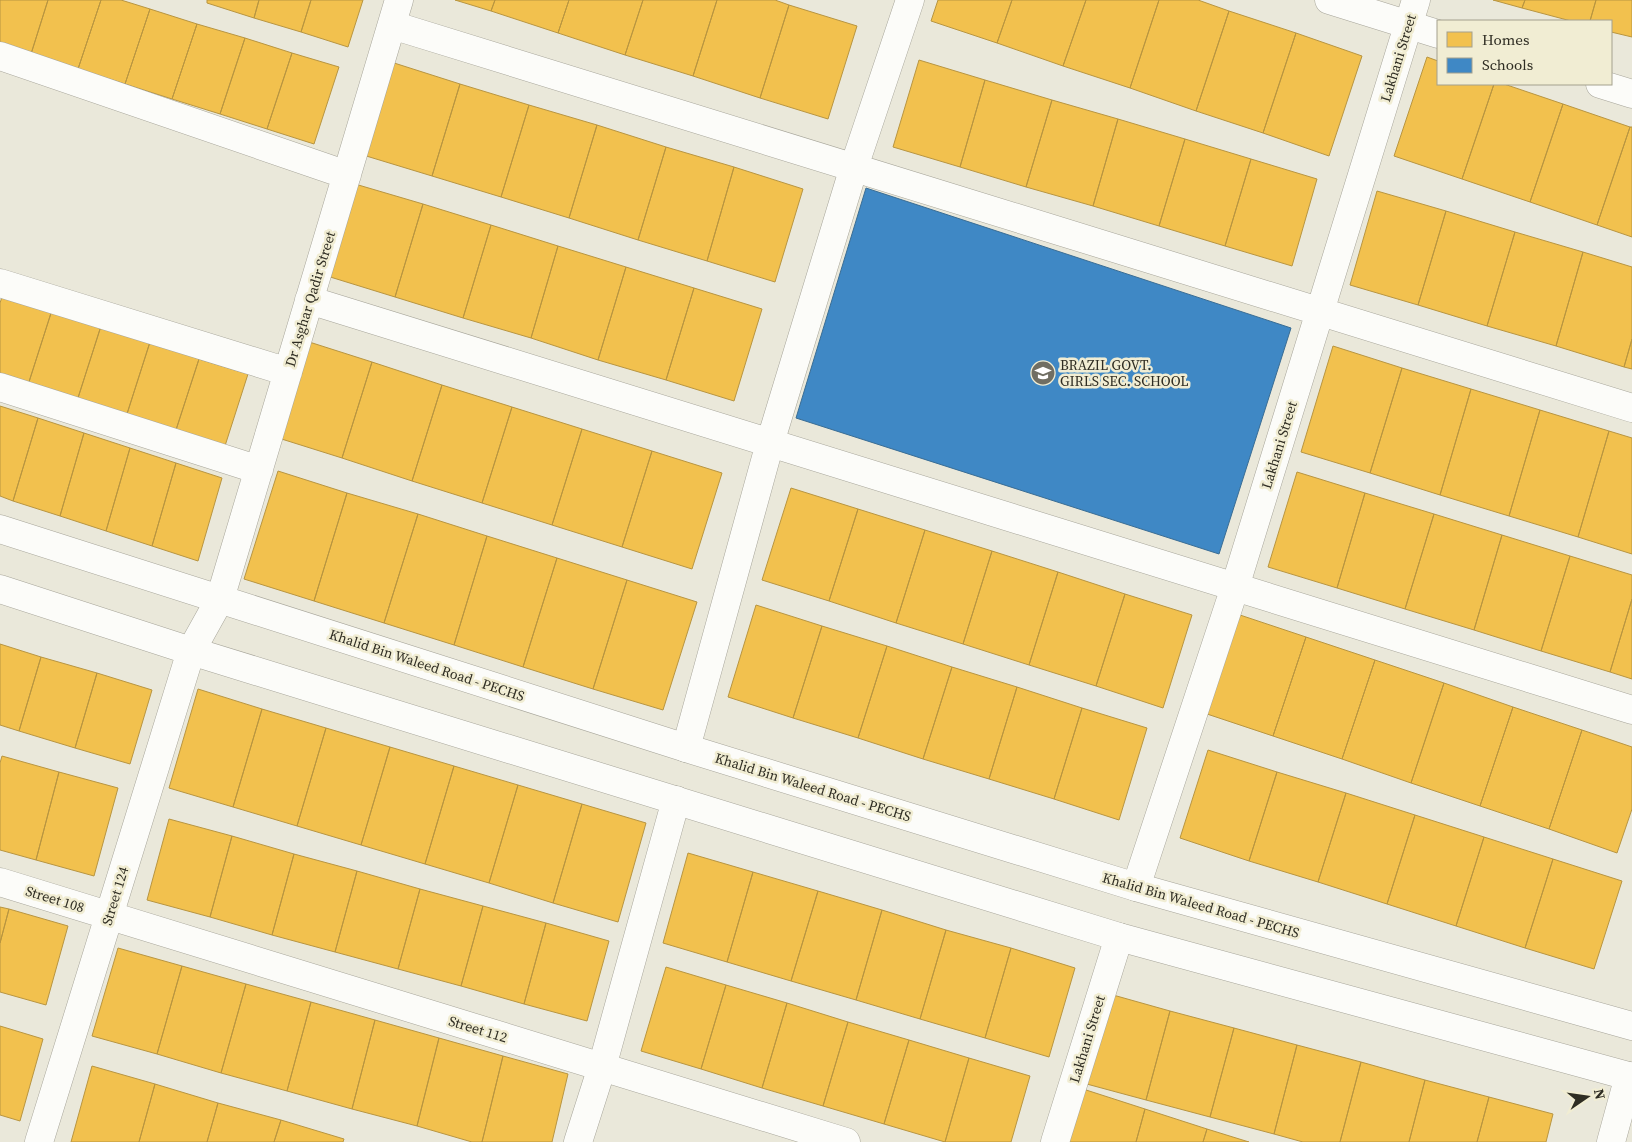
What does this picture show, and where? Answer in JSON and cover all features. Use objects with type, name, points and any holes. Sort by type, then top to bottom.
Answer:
[{"type":"street","points":[[686,748],[770,443],[854,167],[910,0]]},
{"type":"street","points":[[1329,0],[1412,12],[1437,33]]},
{"type":"street","points":[[396,12],[854,167],[1632,408]]},
{"type":"street","name":"Dr Asghar Qadir Street","points":[[220,599],[396,12]]},
{"type":"street","name":"Lakhani Street","points":[[1136,887],[1235,587],[1412,12]]},
{"type":"street","points":[[0,56],[347,175]]},
{"type":"street","points":[[1603,85],[1632,94]]},
{"type":"street","points":[[0,283],[288,372]]},
{"type":"street","points":[[309,300],[1632,710]]},
{"type":"street","points":[[0,387],[259,470]]},
{"type":"street","name":"Khalid Bin Waleed Road - PECHS","points":[[0,529],[686,748],[1136,887],[1632,1026]]},
{"type":"street","points":[[0,589],[191,651],[1118,937],[1630,1077],[1611,1142]]},
{"type":"street","name":"Street 124","points":[[40,1142],[191,651],[220,599]]},
{"type":"street","points":[[578,1142],[602,1067],[676,800]]},
{"type":"street","name":"Street 108","points":[[0,882],[109,916]]},
{"type":"street","name":"Street 112","points":[[109,916],[846,1142]]},
{"type":"street","name":"Lakhani Street","points":[[1055,1142],[1118,937]]},
{"type":"building: Homes","points":[[0,0],[48,0],[31,54],[0,44]]},
{"type":"building: Homes","points":[[48,0],[101,0],[78,69],[31,54]]},
{"type":"building: Homes","points":[[101,0],[121,0],[150,9],[125,84],[78,69]]},
{"type":"building: Homes","points":[[207,0],[259,0],[254,18],[207,3]]},
{"type":"building: Homes","points":[[259,0],[311,0],[301,32],[254,18]]},
{"type":"building: Homes","points":[[311,0],[363,0],[348,47],[301,32]]},
{"type":"building: Homes","points":[[455,0],[495,0],[491,11]]},
{"type":"building: Homes","points":[[495,0],[569,0],[558,33],[491,11]]},
{"type":"building: Homes","points":[[569,0],[643,0],[625,55],[558,33]]},
{"type":"building: Homes","points":[[643,0],[717,0],[693,76],[625,55]]},
{"type":"building: Homes","points":[[717,0],[775,0],[789,5],[760,98],[693,76]]},
{"type":"building: Homes","points":[[938,0],[1012,0],[997,43],[931,21]]},
{"type":"building: Homes","points":[[1012,0],[1086,0],[1063,66],[997,43]]},
{"type":"building: Homes","points":[[1086,0],[1159,0],[1130,88],[1063,66]]},
{"type":"building: Homes","points":[[1159,0],[1198,0],[1229,11],[1196,111],[1130,88]]},
{"type":"building: Homes","points":[[1493,0],[1525,0],[1522,8]]},
{"type":"building: Homes","points":[[1525,0],[1596,0],[1590,20],[1567,20],[1522,8]]},
{"type":"building: Homes","points":[[1596,0],[1632,0],[1632,37],[1612,32],[1612,20],[1590,20]]},
{"type":"building: Homes","points":[[789,5],[857,26],[828,119],[760,98]]},
{"type":"building: Homes","points":[[150,9],[197,24],[172,99],[125,84]]},
{"type":"building: Homes","points":[[1229,11],[1296,33],[1263,133],[1196,111]]},
{"type":"building: Homes","points":[[197,24],[245,38],[220,114],[172,99]]},
{"type":"building: Homes","points":[[1296,33],[1362,56],[1329,156],[1263,133]]},
{"type":"building: Homes","points":[[245,38],[292,53],[267,129],[220,114]]},
{"type":"building: Homes","points":[[292,53],[339,67],[314,144],[267,129]]},
{"type":"building: Homes","points":[[1427,57],[1437,61],[1437,85],[1494,85],[1462,179],[1394,156]]},
{"type":"building: Homes","points":[[919,60],[985,80],[960,167],[893,147]]},
{"type":"building: Homes","points":[[391,62],[460,84],[432,176],[363,155]]},
{"type":"building: Homes","points":[[985,80],[1052,100],[1026,187],[960,167]]},
{"type":"building: Homes","points":[[460,84],[529,105],[501,197],[432,176]]},
{"type":"building: Homes","points":[[1494,85],[1507,85],[1563,104],[1530,202],[1462,179]]},
{"type":"building: Homes","points":[[1052,100],[1118,119],[1093,206],[1026,187]]},
{"type":"building: Homes","points":[[1563,104],[1630,127],[1597,225],[1530,202]]},
{"type":"building: Homes","points":[[529,105],[597,125],[569,218],[501,197]]},
{"type":"building: Homes","points":[[1118,119],[1185,139],[1159,226],[1093,206]]},
{"type":"building: Homes","points":[[597,125],[666,147],[638,240],[569,218]]},
{"type":"building: Homes","points":[[1630,127],[1632,127],[1632,237],[1597,225]]},
{"type":"building: Homes","points":[[1185,139],[1251,159],[1225,246],[1159,226]]},
{"type":"building: Homes","points":[[666,147],[734,167],[707,261],[638,240]]},
{"type":"building: Homes","points":[[1251,159],[1317,179],[1292,266],[1225,246]]},
{"type":"building: Homes","points":[[734,167],[803,189],[775,282],[707,261]]},
{"type":"building: Homes","points":[[355,184],[423,204],[395,297],[327,276]]},
{"type":"building: Homes","points":[[1377,191],[1446,211],[1418,305],[1350,285]]},
{"type":"building: Homes","points":[[423,204],[491,225],[463,318],[395,297]]},
{"type":"building: Homes","points":[[1446,211],[1515,232],[1487,326],[1418,305]]},
{"type":"building: Homes","points":[[491,225],[558,246],[531,338],[463,318]]},
{"type":"building: Homes","points":[[1515,232],[1583,252],[1556,346],[1487,326]]},
{"type":"building: Homes","points":[[558,246],[626,267],[598,360],[531,338]]},
{"type":"building: Homes","points":[[1583,252],[1632,267],[1632,339],[1624,367],[1556,346]]},
{"type":"building: Homes","points":[[626,267],[694,288],[666,380],[598,360]]},
{"type":"building: Homes","points":[[694,288],[762,309],[734,401],[666,380]]},
{"type":"building: Homes","points":[[3,294],[52,310],[28,385],[0,376],[0,303]]},
{"type":"building: Homes","points":[[52,310],[101,326],[77,401],[28,385]]},
{"type":"building: Homes","points":[[101,326],[150,342],[126,417],[77,401]]},
{"type":"building: Homes","points":[[1632,339],[1632,369],[1624,367]]},
{"type":"building: Homes","points":[[303,340],[372,362],[342,458],[272,436]]},
{"type":"building: Homes","points":[[150,342],[199,359],[175,433],[126,417]]},
{"type":"building: Homes","points":[[1333,346],[1402,368],[1370,473],[1301,452]]},
{"type":"building: Homes","points":[[199,359],[248,374],[224,449],[175,433]]},
{"type":"building: Homes","points":[[372,362],[442,385],[412,481],[342,458]]},
{"type":"building: Homes","points":[[1402,368],[1471,389],[1440,495],[1370,473]]},
{"type":"building: Homes","points":[[442,385],[512,407],[482,503],[412,481]]},
{"type":"building: Homes","points":[[1471,389],[1540,410],[1509,516],[1440,495]]},
{"type":"building: Homes","points":[[0,406],[38,418],[13,501],[0,496]]},
{"type":"building: Homes","points":[[512,407],[582,429],[552,525],[482,503]]},
{"type":"building: Homes","points":[[1540,410],[1609,431],[1578,537],[1509,516]]},
{"type":"building: Homes","points":[[38,418],[84,433],[60,516],[13,501]]},
{"type":"building: Homes","points":[[582,429],[652,451],[622,547],[552,525]]},
{"type":"building: Homes","points":[[1609,431],[1632,438],[1632,554],[1578,537]]},
{"type":"building: Homes","points":[[84,433],[130,448],[106,531],[60,516]]},
{"type":"building: Homes","points":[[130,448],[176,463],[152,546],[106,531]]},
{"type":"building: Homes","points":[[652,451],[722,473],[692,569],[622,547]]},
{"type":"building: Homes","points":[[176,463],[222,478],[198,561],[152,546]]},
{"type":"building: Homes","points":[[278,471],[347,493],[314,601],[244,579]]},
{"type":"building: Homes","points":[[1297,472],[1365,493],[1337,588],[1268,567]]},
{"type":"building: Homes","points":[[791,488],[858,509],[829,601],[762,580]]},
{"type":"building: Homes","points":[[347,493],[418,514],[384,623],[314,601]]},
{"type":"building: Homes","points":[[1365,493],[1434,514],[1405,609],[1337,588]]},
{"type":"building: Homes","points":[[858,509],[925,530],[896,623],[829,601]]},
{"type":"building: Homes","points":[[418,514],[487,536],[454,645],[384,623]]},
{"type":"building: Homes","points":[[1434,514],[1502,535],[1474,630],[1405,609]]},
{"type":"building: Homes","points":[[925,530],[992,551],[963,644],[896,623]]},
{"type":"building: Homes","points":[[1502,535],[1570,556],[1541,651],[1474,630]]},
{"type":"building: Homes","points":[[487,536],[557,558],[523,667],[454,645]]},
{"type":"building: Homes","points":[[992,551],[1058,572],[1029,665],[963,644]]},
{"type":"building: Homes","points":[[1570,556],[1632,575],[1632,599],[1610,672],[1541,651]]},
{"type":"building: Homes","points":[[557,558],[627,580],[593,689],[523,667]]},
{"type":"building: Homes","points":[[1058,572],[1125,594],[1096,686],[1029,665]]},
{"type":"building: Homes","points":[[627,580],[697,602],[663,710],[593,689]]},
{"type":"building: Homes","points":[[1125,594],[1192,615],[1163,708],[1096,686]]},
{"type":"building: Homes","points":[[1632,599],[1632,679],[1610,672]]},
{"type":"building: Homes","points":[[756,605],[822,626],[793,718],[728,697]]},
{"type":"building: Homes","points":[[1237,614],[1306,637],[1273,736],[1204,713]]},
{"type":"building: Homes","points":[[822,626],[887,646],[858,738],[793,718]]},
{"type":"building: Homes","points":[[1306,637],[1375,660],[1342,759],[1273,736]]},
{"type":"building: Homes","points":[[0,644],[41,657],[19,731],[0,725]]},
{"type":"building: Homes","points":[[887,646],[952,667],[923,759],[858,738]]},
{"type":"building: Homes","points":[[41,657],[97,673],[75,748],[19,731]]},
{"type":"building: Homes","points":[[1375,660],[1444,683],[1411,783],[1342,759]]},
{"type":"building: Homes","points":[[952,667],[1017,687],[989,779],[923,759]]},
{"type":"building: Homes","points":[[97,673],[152,690],[130,764],[75,748]]},
{"type":"building: Homes","points":[[1444,683],[1513,707],[1480,806],[1411,783]]},
{"type":"building: Homes","points":[[1017,687],[1082,708],[1054,799],[989,779]]},
{"type":"building: Homes","points":[[198,689],[262,709],[233,807],[169,788]]},
{"type":"building: Homes","points":[[1513,707],[1582,730],[1549,829],[1480,806]]},
{"type":"building: Homes","points":[[1082,708],[1147,728],[1119,820],[1054,799]]},
{"type":"building: Homes","points":[[262,709],[326,728],[297,826],[233,807]]},
{"type":"building: Homes","points":[[326,728],[390,747],[361,845],[297,826]]},
{"type":"building: Homes","points":[[1582,730],[1632,747],[1632,809],[1617,853],[1549,829]]},
{"type":"building: Homes","points":[[390,747],[454,766],[425,864],[361,845]]},
{"type":"building: Homes","points":[[1208,750],[1277,772],[1249,861],[1180,838]]},
{"type":"building: Homes","points":[[2,756],[59,772],[36,860],[0,850],[0,763]]},
{"type":"building: Homes","points":[[454,766],[518,785],[489,883],[425,864]]},
{"type":"building: Homes","points":[[59,772],[118,788],[94,876],[36,860]]},
{"type":"building: Homes","points":[[1277,772],[1346,793],[1318,882],[1249,861]]},
{"type":"building: Homes","points":[[518,785],[582,804],[553,903],[489,883]]},
{"type":"building: Homes","points":[[1346,793],[1415,815],[1387,904],[1318,882]]},
{"type":"building: Homes","points":[[582,804],[646,823],[618,922],[553,903]]},
{"type":"building: Homes","points":[[1415,815],[1484,837],[1456,926],[1387,904]]},
{"type":"building: Homes","points":[[169,819],[232,836],[210,917],[147,900]]},
{"type":"building: Homes","points":[[232,836],[294,854],[272,935],[210,917]]},
{"type":"building: Homes","points":[[1484,837],[1553,859],[1525,948],[1456,926]]},
{"type":"building: Homes","points":[[688,853],[753,872],[727,962],[663,943]]},
{"type":"building: Homes","points":[[294,854],[357,871],[335,952],[272,935]]},
{"type":"building: Homes","points":[[1553,859],[1622,881],[1594,969],[1525,948]]},
{"type":"building: Homes","points":[[357,871],[420,889],[398,969],[335,952]]},
{"type":"building: Homes","points":[[753,872],[818,891],[791,981],[727,962]]},
{"type":"building: Homes","points":[[420,889],[483,906],[461,986],[398,969]]},
{"type":"building: Homes","points":[[818,891],[882,910],[856,1000],[791,981]]},
{"type":"building: Homes","points":[[483,906],[546,923],[524,1004],[461,986]]},
{"type":"building: Homes","points":[[0,907],[9,909],[0,943]]},
{"type":"building: Homes","points":[[9,909],[68,926],[46,1005],[0,992],[0,943]]},
{"type":"building: Homes","points":[[882,910],[946,930],[920,1019],[856,1000]]},
{"type":"building: Homes","points":[[546,923],[609,941],[587,1021],[524,1004]]},
{"type":"building: Homes","points":[[946,930],[1011,948],[985,1038],[920,1019]]},
{"type":"building: Homes","points":[[118,948],[182,966],[157,1054],[92,1036]]},
{"type":"building: Homes","points":[[1011,948],[1075,968],[1049,1057],[985,1038]]},
{"type":"building: Homes","points":[[182,966],[246,984],[221,1073],[157,1054]]},
{"type":"building: Homes","points":[[666,967],[726,985],[701,1069],[641,1051]]},
{"type":"building: Homes","points":[[246,984],[311,1002],[287,1091],[221,1073]]},
{"type":"building: Homes","points":[[726,985],[787,1003],[762,1088],[701,1069]]},
{"type":"building: Homes","points":[[1106,993],[1170,1011],[1146,1100],[1083,1083]]},
{"type":"building: Homes","points":[[311,1002],[375,1020],[352,1109],[287,1091]]},
{"type":"building: Homes","points":[[787,1003],[848,1022],[823,1106],[762,1088]]},
{"type":"building: Homes","points":[[1170,1011],[1234,1028],[1210,1117],[1146,1100]]},
{"type":"building: Homes","points":[[375,1020],[439,1038],[417,1126],[352,1109]]},
{"type":"building: Homes","points":[[848,1022],[909,1040],[884,1124],[823,1106]]},
{"type":"building: Homes","points":[[0,1026],[43,1039],[20,1121],[0,1115]]},
{"type":"building: Homes","points":[[1234,1028],[1297,1045],[1274,1134],[1210,1117]]},
{"type":"building: Homes","points":[[439,1038],[503,1056],[482,1142],[472,1142],[417,1126]]},
{"type":"building: Homes","points":[[909,1040],[969,1058],[945,1142],[884,1124]]},
{"type":"building: Homes","points":[[1297,1045],[1361,1062],[1340,1142],[1303,1142],[1274,1134]]},
{"type":"building: Homes","points":[[503,1056],[568,1074],[552,1142],[482,1142]]},
{"type":"building: Homes","points":[[969,1058],[1030,1076],[1011,1142],[945,1142]]},
{"type":"building: Homes","points":[[1361,1062],[1425,1080],[1409,1142],[1340,1142]]},
{"type":"building: Homes","points":[[92,1066],[155,1084],[139,1142],[71,1142]]},
{"type":"building: Homes","points":[[1425,1080],[1489,1097],[1477,1142],[1409,1142]]},
{"type":"building: Homes","points":[[155,1084],[218,1103],[207,1142],[139,1142]]},
{"type":"building: Homes","points":[[1083,1089],[1145,1109],[1136,1142],[1068,1142]]},
{"type":"building: Homes","points":[[1489,1097],[1553,1114],[1546,1142],[1477,1142]]},
{"type":"building: Homes","points":[[218,1103],[281,1120],[274,1142],[207,1142]]},
{"type":"building: Homes","points":[[1145,1109],[1207,1129],[1203,1142],[1136,1142]]},
{"type":"building: Homes","points":[[281,1120],[344,1139],[343,1142],[274,1142]]},
{"type":"building: Homes","points":[[1207,1129],[1249,1142],[1203,1142]]},
{"type":"building: Schools","name":"BRAZIL GOVT. GIRLS SEC. SCHOOL","points":[[866,188],[1291,328],[1219,554],[796,418]]},
{"type":"place","name":"BRAZIL GOVT. GIRLS SEC. SCHOOL","points":[[1043,373]]}]
